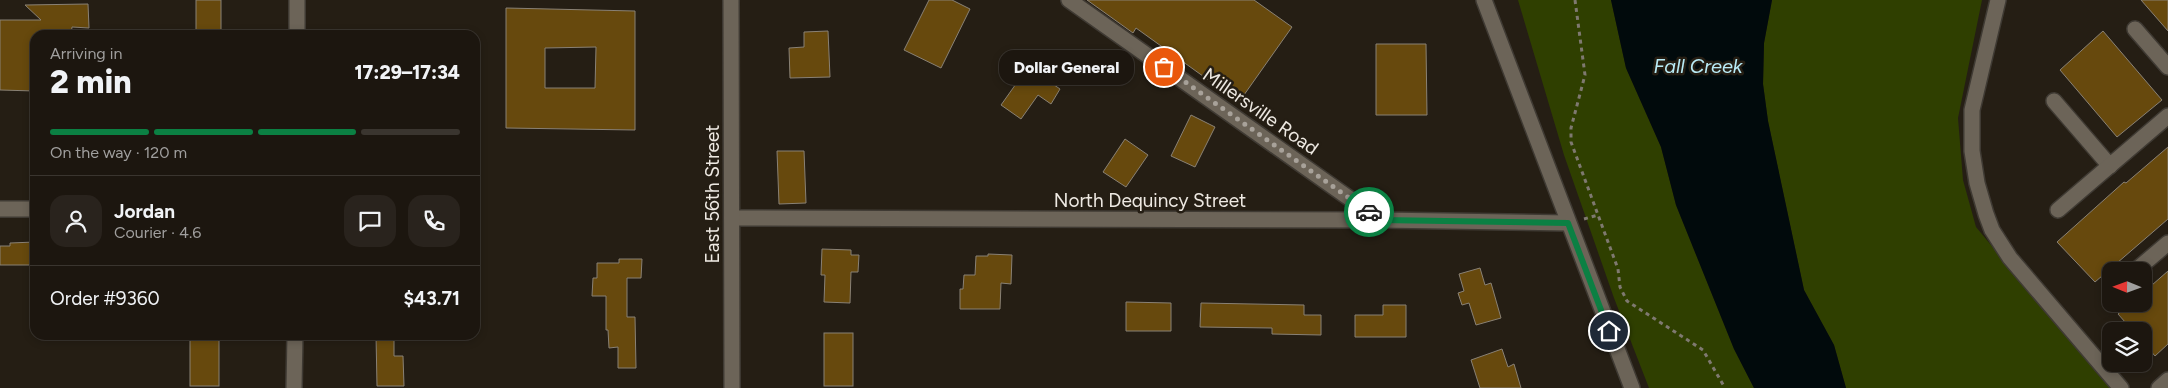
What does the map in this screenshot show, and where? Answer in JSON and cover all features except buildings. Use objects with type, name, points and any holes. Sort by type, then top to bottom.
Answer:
[{"type":"street","points":[[297,0],[297,30]]},
{"type":"street","name":"East 56th Street","points":[[731,0],[732,388]]},
{"type":"street","name":"Millersville Road","points":[[1069,0],[1380,220]]},
{"type":"street","points":[[1484,0],[1632,388]]},
{"type":"street","points":[[1998,0],[1972,110],[1971,143],[1977,183],[1986,214],[1992,230],[2010,258],[2121,388]]},
{"type":"street","points":[[2135,29],[2168,67]]},
{"type":"street","points":[[2054,102],[2110,166]]},
{"type":"street","points":[[2058,210],[2168,116]]},
{"type":"street","points":[[0,209],[30,209]]},
{"type":"street","name":"North Dequincy Street","points":[[732,218],[1380,220],[1568,223]]},
{"type":"street","points":[[2147,262],[2168,244]]},
{"type":"street","points":[[294,388],[295,340]]},
{"type":"street","points":[[2159,388],[2168,380]]},
{"type":"path","points":[[1575,0],[1585,75],[1571,128],[1571,142],[1618,269],[1620,287],[1627,301],[1703,350],[1725,388]]},
{"type":"green space","points":[[1518,0],[1611,0],[1626,68],[1661,147],[1676,205],[1734,349],[1754,388],[1649,388],[1614,298],[1564,155]]},
{"type":"green space","points":[[1772,0],[1982,0],[1958,118],[1963,180],[1976,227],[2110,388],[1846,388],[1834,345],[1804,290],[1768,121],[1763,84],[1764,43]]},
{"type":"water","name":"Fall Creek","points":[[1611,0],[1772,0],[1764,43],[1763,84],[1768,121],[1804,290],[1834,345],[1846,388],[1754,388],[1734,349],[1676,205],[1661,147],[1626,68]]},
{"type":"way so far","points":[[1164,67],[1369,212]]},
{"type":"place","name":"Dollar General","points":[[1164,67]]},
{"type":"route","points":[[1369,212],[1380,220],[1568,223],[1609,331]]}]
